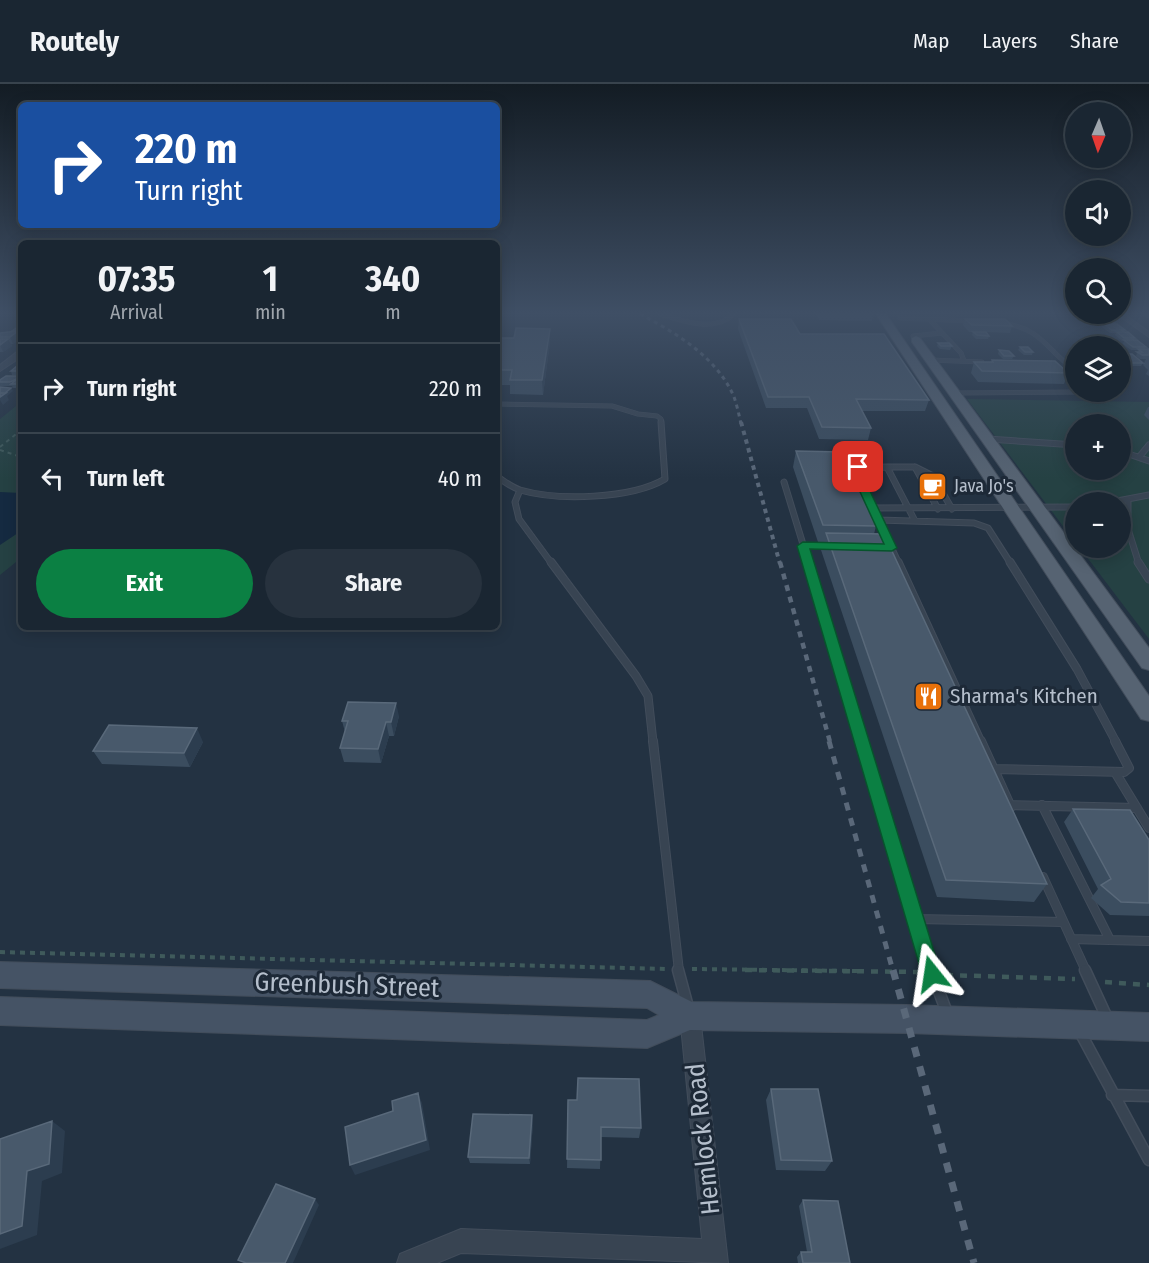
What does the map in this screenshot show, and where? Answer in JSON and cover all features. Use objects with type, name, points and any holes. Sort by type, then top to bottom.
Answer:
[{"type":"main road","points":[[918,369],[1149,713]]},
{"type":"main road","points":[[937,369],[1149,663]]},
{"type":"main road","name":"Greenbush Street","points":[[0,975],[650,995],[690,1016]]},
{"type":"main road","name":"Greenbush Street","points":[[0,1011],[647,1034],[690,1016],[1149,1027]]},
{"type":"street","name":"Hemlock Road","points":[[690,1016],[716,1257]]},
{"type":"street","points":[[409,1263],[461,1241],[716,1257]]},
{"type":"lane","points":[[954,393],[1065,392]]},
{"type":"lane","points":[[500,404],[612,406],[638,414],[657,416],[661,419],[665,479],[659,485],[644,490],[611,494],[567,495],[520,490],[500,478]]},
{"type":"lane","points":[[987,439],[1065,444]]},
{"type":"lane","points":[[1140,456],[1149,445]]},
{"type":"lane","points":[[1131,454],[1149,461]]},
{"type":"lane","points":[[952,508],[933,476],[927,471],[915,467],[861,466],[855,470],[1014,815]]},
{"type":"lane","points":[[887,467],[915,521]]},
{"type":"lane","points":[[915,467],[938,508]]},
{"type":"lane","points":[[784,482],[932,974],[950,1021]]},
{"type":"lane","points":[[520,490],[515,502],[519,519],[636,676],[648,696],[678,969],[690,1016]]},
{"type":"lane","points":[[1131,499],[1149,495]]},
{"type":"lane","points":[[873,508],[1065,507]]},
{"type":"lane","points":[[879,520],[974,523],[988,528],[1077,669],[1129,764],[1128,771],[1115,772],[993,769]]},
{"type":"lane","points":[[1131,542],[1135,558],[1149,579]]},
{"type":"lane","points":[[803,546],[836,546]]},
{"type":"lane","points":[[880,548],[892,548]]},
{"type":"lane","points":[[1115,772],[1149,828]]},
{"type":"lane","points":[[1010,805],[1137,808]]},
{"type":"lane","points":[[1042,805],[1110,940]]},
{"type":"lane","points":[[1039,868],[1111,1026]]},
{"type":"lane","points":[[917,919],[1063,922]]},
{"type":"lane","points":[[1071,939],[1149,941]]},
{"type":"lane","points":[[1076,1025],[1149,1160]]},
{"type":"lane","points":[[1112,1095],[1149,1096]]},
{"type":"path","points":[[18,433],[0,448],[18,456]]},
{"type":"path","points":[[0,952],[678,969],[893,970],[1149,985]]},
{"type":"green space","points":[[967,399],[1149,402],[1149,639],[1088,558],[1131,558],[1131,492],[1065,492],[1065,529]]},
{"type":"green space","points":[[18,404],[18,560],[0,575],[0,419]]},
{"type":"water","points":[[0,492],[18,493],[18,533],[0,545]]},
{"type":"building","points":[[500,369],[544,369],[542,380],[510,380],[512,370]]},
{"type":"building","points":[[758,369],[908,369],[929,400],[856,399],[871,428],[822,427],[809,397],[768,397]]},
{"type":"building","points":[[980,369],[1064,369],[1065,373],[982,371]]},
{"type":"building","points":[[6,376],[18,376],[18,378],[10,382],[0,382]]},
{"type":"building","points":[[0,387],[11,388],[5,393],[0,393]]},
{"type":"building","points":[[796,451],[843,452],[876,526],[823,525]]},
{"type":"building","points":[[927,478],[937,478],[942,486],[932,486]]},
{"type":"building","points":[[826,533],[884,534],[1047,884],[946,880]]},
{"type":"building","points":[[348,702],[396,703],[391,722],[386,722],[378,749],[340,748],[348,721],[342,721]]},
{"type":"building","points":[[109,725],[197,728],[184,753],[93,751]]},
{"type":"building","points":[[1073,809],[1130,810],[1149,840],[1149,903],[1121,902],[1101,885],[1111,879]]},
{"type":"building","points":[[578,1078],[639,1079],[641,1128],[601,1127],[601,1160],[567,1159],[568,1100],[577,1100]]},
{"type":"building","points":[[771,1089],[818,1089],[832,1161],[781,1160]]},
{"type":"building","points":[[418,1093],[426,1140],[350,1165],[345,1127],[393,1111],[392,1101]]},
{"type":"building","points":[[473,1114],[532,1115],[529,1158],[468,1157]]},
{"type":"building","points":[[52,1121],[49,1164],[27,1171],[22,1226],[0,1234],[0,1139]]},
{"type":"building","points":[[276,1184],[315,1199],[285,1263],[246,1263],[238,1260]]},
{"type":"building","points":[[803,1200],[838,1201],[850,1263],[803,1263],[801,1252],[812,1252]]},
{"type":"railway","points":[[716,369],[734,397],[741,424]]},
{"type":"railway","points":[[741,422],[780,564]]},
{"type":"railway","points":[[780,562],[830,742]]},
{"type":"railway","points":[[829,741],[893,971]]},
{"type":"railway","points":[[893,970],[974,1263]]},
{"type":"place","name":"Java Jo's","points":[[933,486]]},
{"type":"place","name":"Sharma's Kitchen","points":[[929,696]]},
{"type":"route","points":[[858,467],[855,470],[892,548],[803,546],[932,974]]}]
